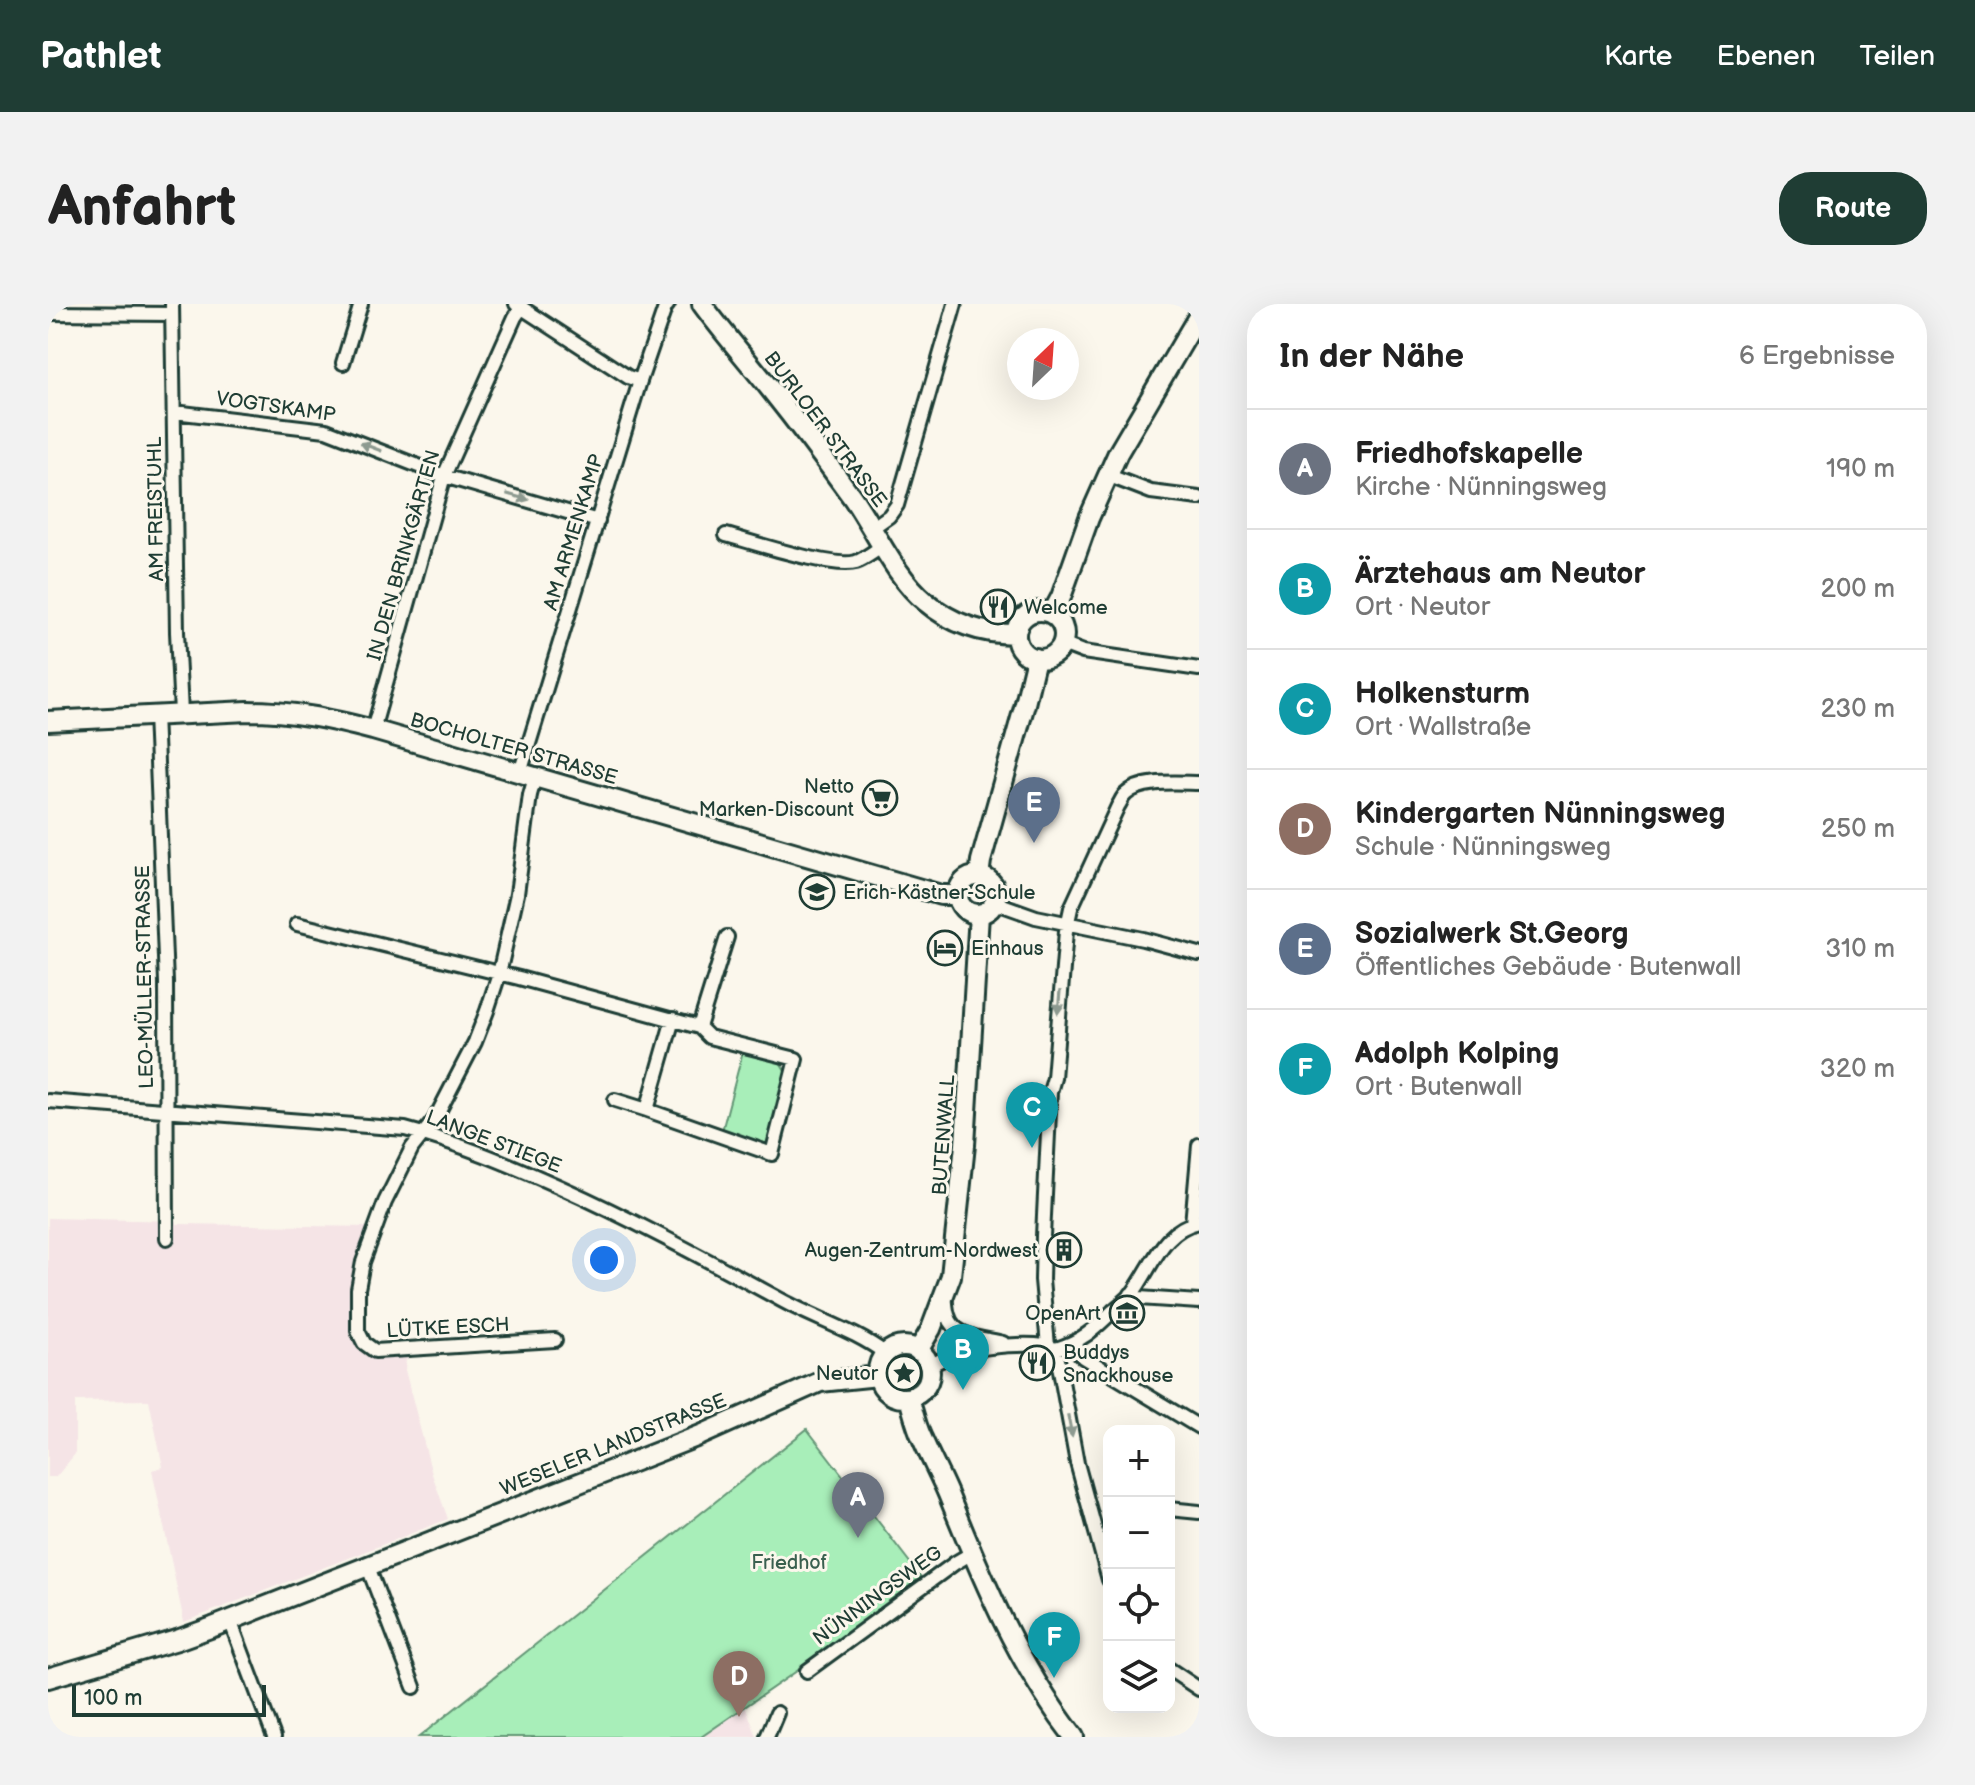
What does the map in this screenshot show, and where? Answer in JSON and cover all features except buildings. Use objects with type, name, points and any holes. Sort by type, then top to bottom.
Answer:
[{"type":"main road","name":"BURLOER STRASSE","points":[[702,304],[801,426],[916,593],[963,625],[987,632],[1016,634]]},
{"type":"main road","points":[[1052,614],[1107,475],[1137,418],[1199,315]]},
{"type":"main road","points":[[1043,611],[1052,614],[1061,624],[1062,644],[1048,657],[1029,656],[1021,649],[1016,634],[1018,626],[1028,614],[1043,611]]},
{"type":"main road","points":[[979,876],[1036,658]]},
{"type":"main road","name":"BOCHOLTER STRASSE","points":[[48,721],[248,711],[321,717],[941,895],[957,895]]},
{"type":"main road","points":[[979,876],[993,886],[994,902],[988,910],[973,914],[964,909],[957,895],[962,883],[979,876]]},
{"type":"main road","name":"BUTENWALL","points":[[918,1351],[931,1329],[951,1276],[965,1145],[979,914]]},
{"type":"main road","points":[[901,1347],[918,1351],[929,1366],[928,1383],[923,1390],[909,1398],[887,1392],[878,1376],[881,1360],[893,1349],[901,1347]]},
{"type":"main road","name":"WESELER LANDSTRASSE","points":[[48,1678],[177,1640],[230,1620],[701,1435],[820,1382],[878,1376]]},
{"type":"main road","points":[[909,1398],[921,1436],[1003,1621],[1027,1667],[1074,1737]]},
{"type":"street","points":[[343,363],[361,304]]},
{"type":"street","name":"AM ARMENKAMP","points":[[527,775],[598,521],[640,381],[668,304]]},
{"type":"street","points":[[872,528],[889,516],[897,505],[955,304]]},
{"type":"street","points":[[519,306],[628,377],[640,381]]},
{"type":"street","name":"IN DEN BRINKGÄRTEN","points":[[373,730],[444,476],[519,306]]},
{"type":"street","points":[[48,313],[172,309]]},
{"type":"street","name":"AM FREISTUHL","points":[[172,309],[181,713]]},
{"type":"street","name":"VOGTSKAMP","points":[[174,412],[326,430],[444,476],[598,521]]},
{"type":"street","points":[[1107,475],[1151,492],[1199,498]]},
{"type":"street","points":[[726,535],[842,564],[857,562],[883,546]]},
{"type":"street","points":[[1062,644],[1083,652],[1199,669]]},
{"type":"street","name":"LEO-MÜLLER-STRASSE","points":[[155,714],[166,982],[167,1238]]},
{"type":"street","name":"LÜTKE ESCH","points":[[527,775],[530,795],[517,894],[499,974],[475,1042],[435,1119],[412,1148],[385,1202],[363,1262],[358,1289],[358,1331],[364,1343],[375,1351],[555,1340]]},
{"type":"street","points":[[1106,1569],[1077,1463],[1052,1347],[1042,1280],[1050,1092],[1054,1078],[1067,924],[1071,908],[1126,794],[1138,787],[1161,783],[1199,783]]},
{"type":"street","points":[[994,902],[1036,917],[1199,954]]},
{"type":"street","points":[[297,924],[673,1019],[699,1027],[709,1037],[796,1059],[772,1154],[615,1100]]},
{"type":"street","points":[[699,1027],[727,937]]},
{"type":"street","points":[[647,1110],[673,1019]]},
{"type":"street","name":"LANGE STIEGE","points":[[48,1101],[405,1129],[444,1139],[592,1201],[886,1354]]},
{"type":"street","points":[[945,1294],[948,1316],[966,1335],[1014,1345],[1052,1347],[1075,1343],[1088,1335],[1131,1294],[1153,1258],[1172,1235],[1196,1223],[1199,1145]]},
{"type":"street","points":[[1131,1294],[1139,1298],[1199,1302]]},
{"type":"street","points":[[1075,1343],[1083,1357],[1199,1427]]},
{"type":"street","points":[[929,1366],[956,1353],[1014,1345]]},
{"type":"street","points":[[1175,1510],[1199,1512]]},
{"type":"street","name":"NÜNNINGSWEG","points":[[807,1671],[972,1553]]},
{"type":"street","points":[[368,1567],[414,1687]]},
{"type":"street","points":[[230,1620],[274,1737]]},
{"type":"street","points":[[1175,1673],[1199,1689]]},
{"type":"street","points":[[767,1737],[777,1713]]},
{"type":"shaded area","points":[[48,1218],[370,1227],[351,1298],[352,1337],[357,1346],[375,1358],[411,1356],[406,1360],[405,1370],[432,1474],[448,1519],[184,1622],[152,1470],[163,1467],[149,1400],[75,1401],[75,1454],[56,1477],[48,1477]]},
{"type":"shaded area","points":[[745,1705],[757,1737],[701,1737]]},
{"type":"green space","points":[[743,1051],[780,1062],[789,1077],[769,1142],[764,1144],[722,1131]]},
{"type":"green space","points":[[903,1357],[914,1362],[919,1373],[914,1384],[903,1389],[892,1384],[887,1373],[892,1362]]},
{"type":"green space","name":"Friedhof","points":[[807,1429],[921,1577],[823,1653],[701,1737],[419,1737]]},
{"type":"place","name":"Welcome","points":[[998,607]]},
{"type":"place","name":"Netto Marken-Discount","points":[[880,798]]},
{"type":"place","name":"Sozialwerk St.Georg","points":[[1034,843]]},
{"type":"place","name":"Erich-Kästner-Schule","points":[[817,892]]},
{"type":"place","name":"Einhaus","points":[[945,948]]},
{"type":"place","name":"Holkensturm","points":[[1032,1148]]},
{"type":"place","name":"Augen-Zentrum-Nordwest","points":[[1064,1250]]},
{"type":"place","name":"OpenArt","points":[[1127,1313]]},
{"type":"place","name":"Buddys Snackhouse","points":[[1037,1363]]},
{"type":"place","name":"Neutor","points":[[904,1373]]},
{"type":"place","name":"Ärztehaus am Neutor","points":[[963,1390]]},
{"type":"place","name":"Friedhofskapelle","points":[[858,1538]]},
{"type":"place","name":"Adolph Kolping","points":[[1054,1678]]},
{"type":"place","name":"Kindergarten Nünningsweg","points":[[739,1717]]}]
